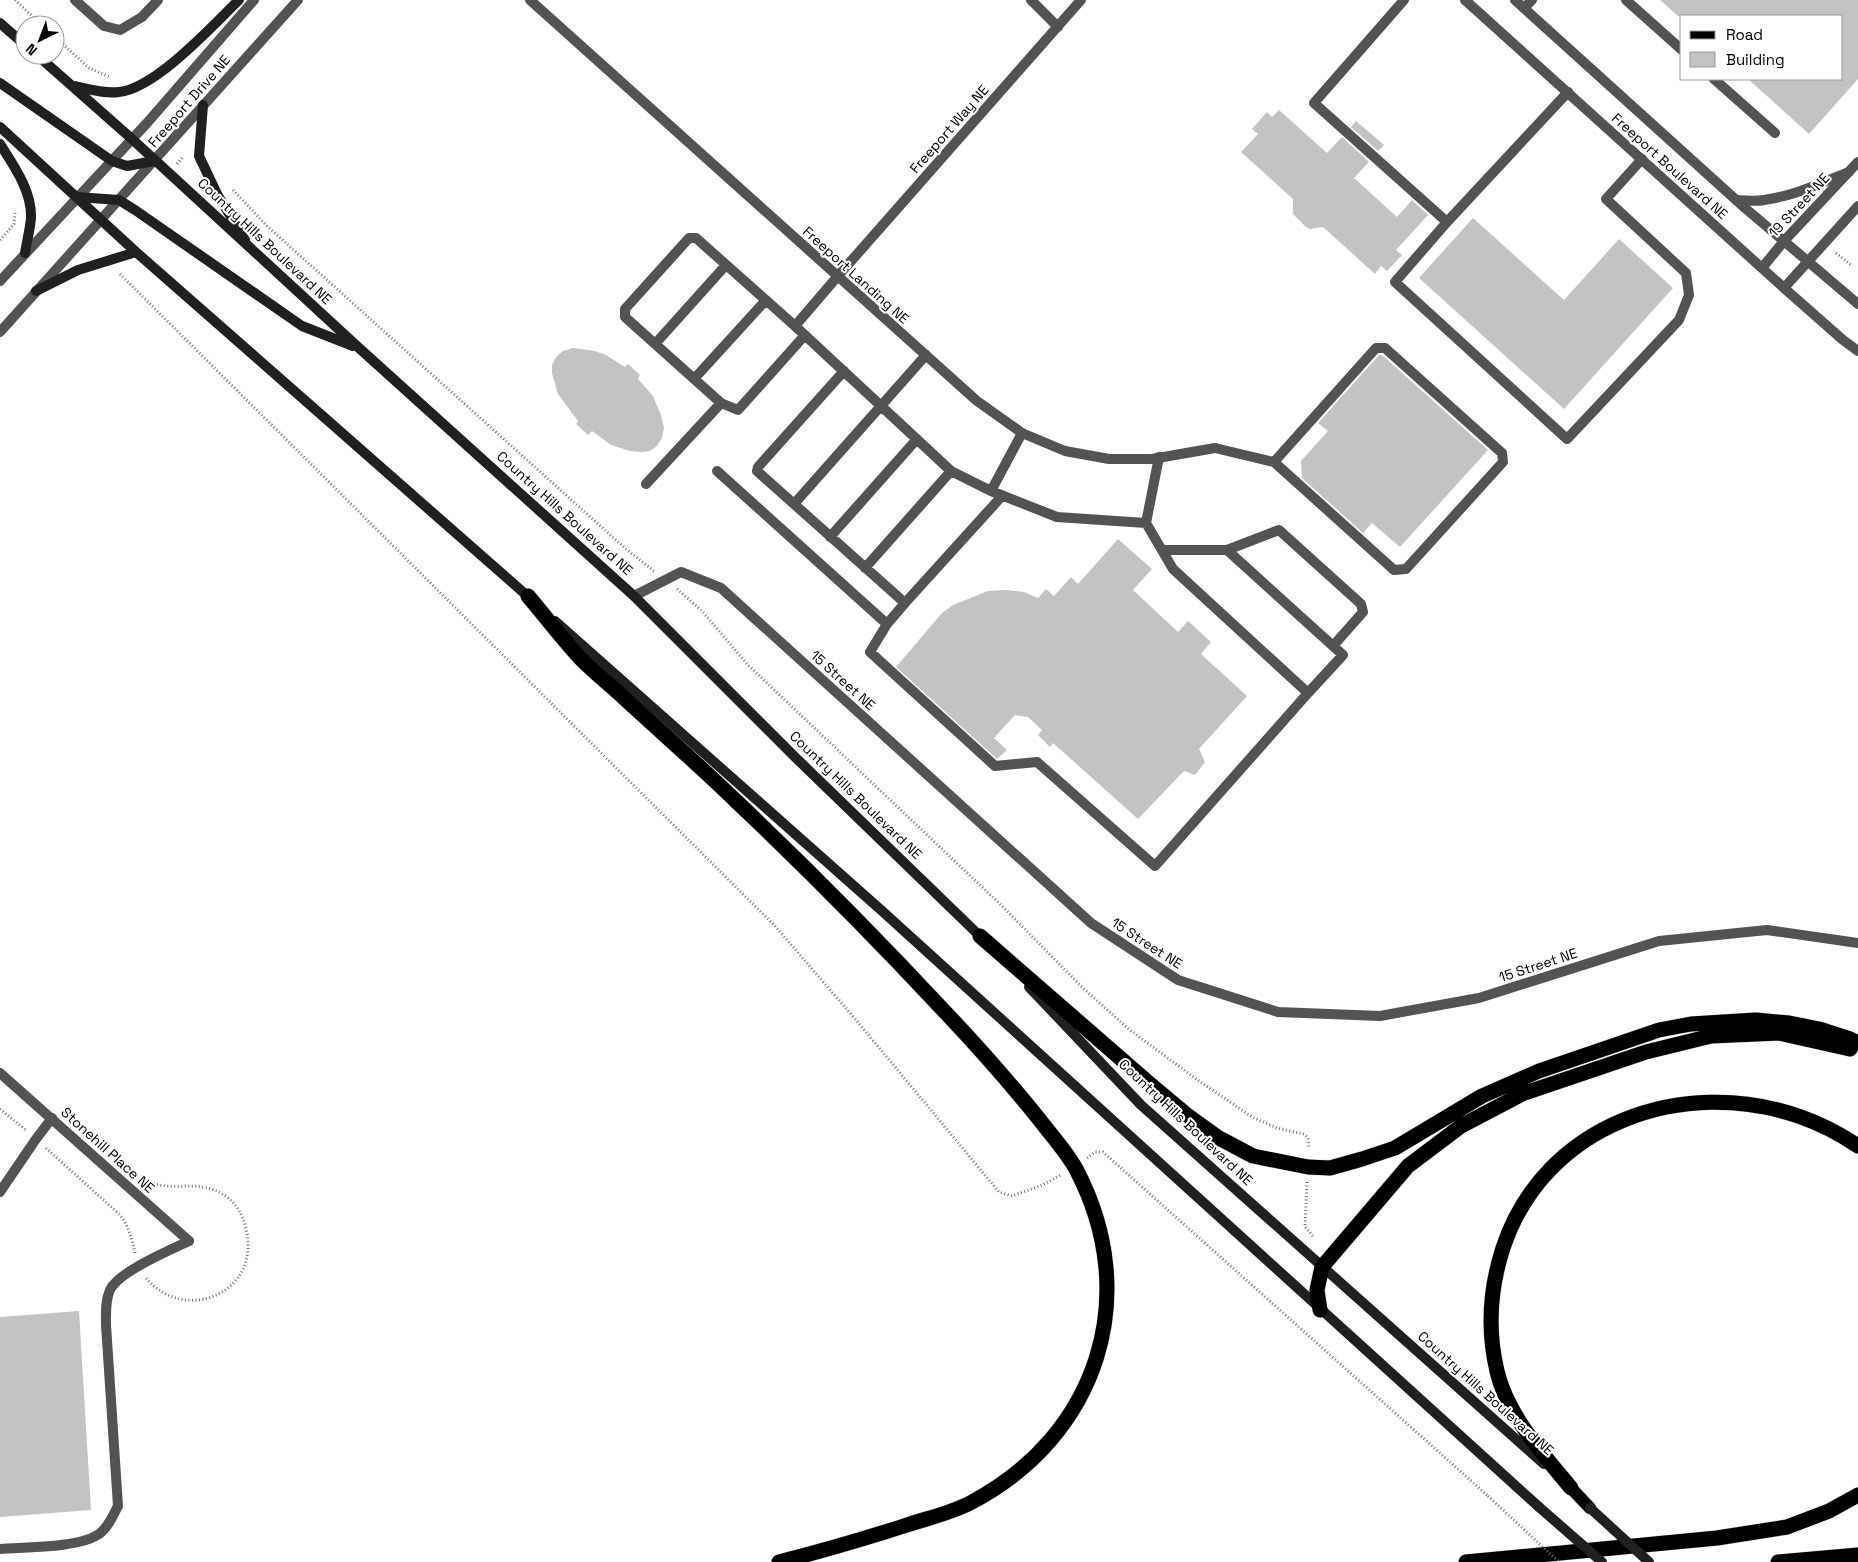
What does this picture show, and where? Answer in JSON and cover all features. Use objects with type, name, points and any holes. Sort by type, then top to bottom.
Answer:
[{"type":"highway","points":[[528,596],[582,659],[736,800],[876,940],[1012,1086],[1075,1167],[1095,1216],[1103,1247],[1108,1292],[1104,1332],[1094,1369],[1080,1399],[1058,1432],[1035,1456],[996,1488],[969,1504],[841,1546],[779,1562]]},
{"type":"highway","points":[[980,936],[1151,1085],[1187,1115],[1219,1138],[1253,1156],[1308,1167],[1330,1168],[1395,1148],[1482,1096],[1539,1071],[1659,1030],[1691,1024],[1756,1020],[1789,1023],[1819,1029],[1858,1043]]},
{"type":"highway","points":[[1320,1310],[1317,1290],[1322,1267],[1408,1166],[1461,1126],[1522,1094],[1646,1052],[1711,1036],[1779,1033],[1844,1046],[1858,1052]]},
{"type":"highway","points":[[1571,1488],[1531,1439],[1511,1407],[1497,1372],[1491,1333],[1491,1299],[1495,1272],[1519,1208],[1539,1180],[1560,1158],[1581,1142],[1616,1122],[1654,1110],[1695,1103],[1733,1103],[1771,1108],[1800,1116],[1858,1146]]},
{"type":"highway","points":[[1466,1562],[1717,1538],[1787,1527],[1829,1511],[1858,1495]]},
{"type":"highway","points":[[1778,1562],[1858,1555]]},
{"type":"main road","points":[[73,86],[119,92],[137,86],[159,74],[239,0]]},
{"type":"main road","points":[[0,23],[15,36]]},
{"type":"main road","name":"Country Hills Boulevard NE","points":[[49,65],[132,139],[358,348],[634,596],[797,759],[980,936],[1141,1105],[1571,1488],[1649,1562]]},
{"type":"main road","points":[[0,84],[112,161],[127,166],[154,161]]},
{"type":"main road","points":[[203,105],[198,156],[217,194],[251,249]]},
{"type":"main road","points":[[0,127],[136,252],[528,596],[881,910],[1282,1273],[1320,1310],[1602,1562]]},
{"type":"main road","points":[[0,144],[20,175],[30,201],[31,218],[25,253]]},
{"type":"main road","points":[[77,196],[119,200],[302,326],[358,348]]},
{"type":"main road","points":[[36,291],[78,270],[136,252]]},
{"type":"street","points":[[75,0],[87,4],[104,26],[120,30],[142,17],[158,0]]},
{"type":"street","name":"Freeport Drive NE","points":[[0,281],[132,139],[254,0]]},
{"type":"street","name":"Freeport Drive NE","points":[[0,332],[298,0]]},
{"type":"street","name":"Freeport Landing NE","points":[[530,0],[977,401],[1022,433],[1065,451],[1109,459],[1159,458],[1215,448],[1274,462]]},
{"type":"street","points":[[1031,0],[1058,27]]},
{"type":"street","name":"Freeport Way NE","points":[[795,326],[1081,0]]},
{"type":"street","points":[[1404,0],[1314,103],[1447,222]]},
{"type":"street","name":"Freeport Boulevard NE","points":[[1465,0],[1784,288],[1858,351]]},
{"type":"street","name":"Freeport Boulevard NE","points":[[1515,0],[1736,200],[1858,304]]},
{"type":"street","points":[[1524,8],[1532,0]]},
{"type":"street","points":[[1626,0],[1680,48]]},
{"type":"street","points":[[1715,80],[1774,133]]},
{"type":"street","points":[[1568,92],[1447,222],[1395,282],[1567,438],[1679,320],[1689,295],[1686,273],[1606,199],[1642,159]]},
{"type":"street","name":"19 Street NE","points":[[1762,268],[1784,241],[1858,162]]},
{"type":"street","points":[[1736,200],[1763,201],[1807,190],[1849,172]]},
{"type":"street","points":[[1784,288],[1858,206]]},
{"type":"street","points":[[805,335],[738,410],[720,403],[625,316],[625,309],[689,238],[696,238],[805,335],[951,471],[1002,496],[1057,517],[1146,523]]},
{"type":"street","points":[[656,344],[726,265]]},
{"type":"street","points":[[694,379],[766,300]]},
{"type":"street","points":[[1376,348],[1384,348],[1502,453],[1503,462],[1406,570],[1394,570],[1274,462],[1376,348]]},
{"type":"street","points":[[794,504],[926,356]]},
{"type":"street","points":[[844,371],[758,467],[758,471],[905,603]]},
{"type":"street","points":[[646,484],[720,403]]},
{"type":"street","points":[[991,491],[1022,433]]},
{"type":"street","points":[[830,537],[917,439]]},
{"type":"street","points":[[1159,458],[1146,523],[1173,569],[1308,693]]},
{"type":"street","points":[[717,471],[886,624]]},
{"type":"street","points":[[864,568],[951,471]]},
{"type":"street","points":[[1002,496],[886,624],[870,652],[995,766],[1037,762],[1155,866],[1343,655],[1227,550]]},
{"type":"street","points":[[1162,550],[1227,550],[1279,530],[1361,604],[1363,612],[1333,646]]},
{"type":"street","name":"15 Street NE","points":[[634,596],[682,572],[721,588],[1091,923],[1178,980],[1278,1012],[1380,1016],[1479,998],[1659,941],[1767,930],[1858,943]]},
{"type":"street","name":"Stonehill Place NE","points":[[0,1549],[81,1543],[99,1534],[110,1522],[118,1506],[106,1325],[106,1306],[110,1289],[121,1278],[147,1262],[189,1242],[3,1074]]},
{"type":"street","points":[[0,1192],[52,1118]]},
{"type":"path","points":[[14,0],[31,15]]},
{"type":"path","points":[[65,46],[89,68],[112,78]]},
{"type":"path","points":[[177,164],[183,158]]},
{"type":"path","points":[[229,184],[267,226],[627,550],[702,611],[748,665],[1001,905],[1084,989],[1131,1031],[1252,1117],[1277,1128],[1304,1134],[1308,1138],[1309,1149]]},
{"type":"path","points":[[0,240],[14,224],[16,210]]},
{"type":"path","points":[[1836,253],[1851,265]]},
{"type":"path","points":[[120,274],[775,926],[999,1192],[1012,1196],[1040,1186],[1075,1167],[1095,1152],[1103,1152],[1488,1496],[1559,1562]]},
{"type":"path","points":[[1307,1176],[1304,1227],[1314,1236]]},
{"type":"building","points":[[1660,0],[1858,0],[1858,79],[1809,134],[1749,80],[1843,80],[1843,15],[1678,16]]},
{"type":"building","points":[[1279,110],[1327,153],[1342,137],[1369,162],[1354,178],[1397,217],[1412,200],[1428,215],[1396,250],[1402,255],[1387,271],[1381,266],[1375,274],[1323,227],[1310,229],[1306,227],[1293,214],[1293,199],[1241,152],[1258,134],[1252,129],[1267,112],[1272,117]]},
{"type":"building","points":[[1356,121],[1384,145],[1378,151],[1351,127]]},
{"type":"building","points":[[1473,218],[1564,300],[1619,239],[1673,288],[1564,409],[1419,278]]},
{"type":"building","points":[[573,348],[595,351],[606,355],[625,367],[628,364],[640,375],[638,379],[653,396],[661,415],[664,428],[662,438],[657,446],[650,451],[630,451],[611,445],[592,431],[588,435],[576,424],[578,421],[558,394],[552,373],[552,365],[556,357],[563,351]]},
{"type":"building","points":[[1379,355],[1382,355],[1488,450],[1400,547],[1372,523],[1363,533],[1302,478],[1301,461],[1328,431],[1318,423]]},
{"type":"building","points":[[1118,539],[1152,569],[1133,590],[1178,632],[1188,621],[1211,642],[1201,654],[1247,696],[1199,749],[1205,762],[1195,775],[1184,771],[1138,819],[1053,743],[1050,747],[1038,735],[1042,730],[1028,717],[1015,715],[994,738],[1007,750],[997,759],[896,667],[942,613],[953,605],[988,591],[1024,592],[1038,598],[1046,589],[1054,596],[1071,577],[1078,584]]},
{"type":"building","points":[[79,1311],[91,1510],[0,1517],[0,1317]]}]
